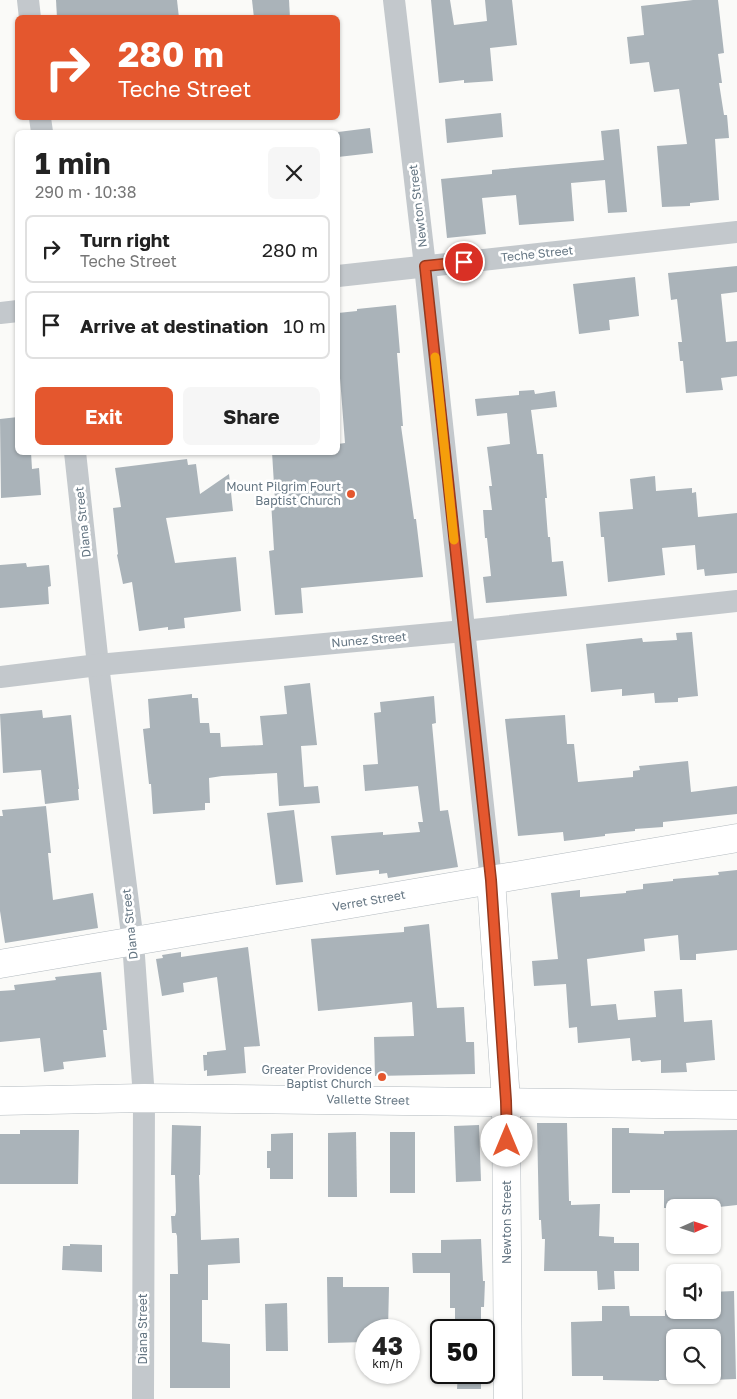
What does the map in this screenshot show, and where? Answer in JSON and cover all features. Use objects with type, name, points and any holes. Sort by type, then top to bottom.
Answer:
[{"type":"main road","name":"Verret Street","points":[[0,964],[737,838]]},
{"type":"main road","name":"Newton Street","points":[[491,880],[506,1101],[508,1399]]},
{"type":"main road","name":"Vallette Street","points":[[0,1101],[144,1098],[737,1105]]},
{"type":"street","points":[[28,0],[30,15]]},
{"type":"street","name":"Newton Street","points":[[394,0],[425,266],[491,880]]},
{"type":"street","name":"Teche Street","points":[[340,276],[737,232]]},
{"type":"street","points":[[0,313],[15,311]]},
{"type":"street","name":"Diana Street","points":[[75,455],[98,665],[133,942],[144,1098],[143,1399]]},
{"type":"street","name":"Nunez Street","points":[[0,677],[98,665],[464,631],[737,601]]},
{"type":"building","points":[[56,0],[177,0],[179,15],[57,15]]},
{"type":"building","points":[[252,0],[289,0],[290,15],[254,15]]},
{"type":"building","points":[[431,0],[450,0],[454,25],[487,21],[485,0],[512,0],[517,45],[490,48],[493,81],[464,83],[464,80],[439,83]]},
{"type":"building","points":[[693,0],[718,0],[724,53],[718,54],[722,83],[719,83],[724,115],[727,115],[729,138],[715,139],[719,200],[690,203],[690,206],[662,207],[657,146],[687,144],[679,89],[654,92],[649,62],[630,64],[627,37],[644,35],[641,6]]},
{"type":"building","points":[[501,113],[503,137],[447,143],[445,119]]},
{"type":"building","points":[[370,128],[373,153],[340,157],[340,132]]},
{"type":"building","points":[[619,129],[627,212],[608,213],[605,180],[571,183],[574,221],[519,225],[516,195],[482,198],[486,234],[447,238],[441,179],[492,174],[492,170],[604,160],[601,131]]},
{"type":"building","points":[[737,266],[737,292],[721,294],[726,342],[737,341],[737,376],[721,378],[723,390],[686,393],[683,361],[680,361],[678,342],[682,342],[677,299],[671,300],[668,273]]},
{"type":"building","points":[[635,277],[639,316],[609,320],[610,330],[579,334],[573,284]]},
{"type":"building","points":[[396,305],[400,353],[397,353],[403,426],[401,426],[423,577],[301,588],[303,613],[275,615],[269,551],[274,550],[271,501],[275,501],[272,455],[340,455],[340,444],[345,443],[340,378],[340,313],[357,311],[357,309]]},
{"type":"building","points":[[534,390],[535,394],[555,391],[557,407],[531,410],[537,454],[543,454],[548,537],[550,537],[552,562],[563,561],[567,596],[486,603],[483,577],[491,576],[483,510],[492,510],[489,486],[492,486],[487,447],[510,444],[507,413],[477,416],[475,399],[519,395],[519,391]]},
{"type":"building","points":[[15,417],[15,455],[31,455],[32,469],[39,468],[41,495],[1,498],[0,419]]},
{"type":"building","points":[[187,459],[188,465],[196,464],[200,494],[229,474],[233,511],[166,518],[175,563],[236,557],[241,611],[184,618],[185,628],[168,630],[168,627],[139,631],[132,582],[123,584],[117,555],[113,508],[121,507],[115,468]]},
{"type":"building","points":[[655,476],[656,491],[692,488],[692,493],[696,492],[698,517],[737,513],[737,573],[705,576],[704,569],[697,570],[695,545],[662,548],[665,575],[608,582],[604,537],[601,537],[599,512],[633,509],[630,479]]},
{"type":"building","points":[[26,563],[27,567],[49,565],[51,586],[48,587],[49,604],[0,608],[0,565]]},
{"type":"building","points":[[692,632],[698,696],[678,698],[678,702],[655,703],[654,693],[622,696],[622,689],[591,692],[586,644],[642,638],[643,642],[677,640],[676,633]]},
{"type":"building","points":[[310,683],[317,745],[301,746],[304,787],[318,786],[320,803],[279,806],[277,773],[222,776],[209,778],[210,803],[205,803],[205,810],[153,814],[151,784],[149,784],[143,729],[150,728],[148,699],[192,694],[192,698],[198,698],[200,723],[209,723],[210,733],[220,733],[221,747],[263,745],[260,716],[287,714],[284,686]]},
{"type":"building","points":[[434,696],[436,723],[432,724],[440,811],[448,810],[458,867],[388,878],[387,873],[379,874],[379,870],[336,875],[331,836],[383,832],[383,835],[420,832],[418,822],[423,822],[418,786],[365,791],[363,765],[378,764],[374,713],[381,712],[380,702]]},
{"type":"building","points":[[42,710],[43,718],[71,715],[79,800],[45,804],[41,770],[3,773],[0,714]]},
{"type":"building","points":[[565,715],[567,744],[574,744],[578,782],[633,777],[633,771],[640,770],[639,766],[688,761],[691,792],[737,786],[737,814],[663,822],[663,827],[635,829],[635,831],[564,841],[563,832],[518,836],[505,719]]},
{"type":"building","points":[[46,806],[53,900],[93,893],[98,928],[5,943],[0,911],[0,816],[3,816],[2,810]]},
{"type":"building","points":[[294,810],[303,882],[276,885],[267,813]]},
{"type":"building","points":[[737,870],[737,950],[696,954],[696,960],[680,960],[678,935],[644,939],[645,951],[587,959],[591,1006],[616,1004],[618,1020],[656,1017],[654,991],[682,989],[684,1022],[712,1020],[715,1060],[686,1063],[687,1072],[661,1073],[661,1060],[632,1061],[630,1038],[578,1043],[577,1027],[569,1028],[566,984],[534,986],[532,961],[558,959],[551,893],[580,890],[580,897],[626,893],[626,891],[643,889],[643,884],[719,875],[718,872]]},
{"type":"building","points":[[429,924],[437,1008],[464,1007],[466,1042],[474,1042],[475,1074],[375,1076],[374,1037],[414,1036],[412,1002],[318,1011],[311,939],[404,932],[404,927]]},
{"type":"building","points":[[248,947],[260,1046],[244,1047],[246,1073],[207,1076],[207,1070],[204,1071],[203,1055],[207,1055],[207,1052],[226,1050],[217,977],[183,983],[184,992],[162,996],[156,959],[163,958],[162,955],[181,952],[181,957]]},
{"type":"building","points":[[101,972],[107,1030],[103,1030],[106,1057],[63,1062],[64,1069],[44,1072],[40,1038],[0,1042],[0,991],[15,990],[14,985],[56,980],[55,977]]},
{"type":"building","points":[[537,1123],[567,1123],[569,1201],[571,1201],[571,1205],[600,1204],[599,1236],[614,1237],[614,1243],[639,1243],[639,1271],[614,1271],[615,1289],[598,1290],[597,1271],[544,1271],[545,1239],[542,1239],[541,1220],[539,1220]]},
{"type":"building","points":[[172,1125],[201,1126],[199,1175],[201,1240],[239,1238],[240,1263],[208,1265],[208,1300],[202,1300],[202,1342],[230,1344],[230,1388],[170,1388],[170,1274],[178,1274],[177,1236],[176,1233],[172,1233],[171,1216],[175,1216],[176,1212],[175,1175],[171,1175]]},
{"type":"building","points":[[479,1125],[481,1181],[456,1182],[454,1126]]},
{"type":"building","points":[[612,1128],[629,1128],[629,1133],[664,1134],[664,1131],[737,1130],[737,1205],[721,1207],[721,1199],[666,1199],[666,1208],[664,1208],[664,1190],[630,1190],[630,1193],[612,1193]]},
{"type":"building","points":[[20,1130],[79,1130],[78,1184],[0,1184],[0,1134],[20,1134]]},
{"type":"building","points":[[356,1132],[357,1197],[328,1197],[328,1133]]},
{"type":"building","points":[[390,1132],[415,1132],[415,1193],[390,1193]]},
{"type":"building","points":[[293,1133],[293,1179],[270,1179],[270,1168],[267,1168],[267,1151],[271,1151],[271,1134]]},
{"type":"building","points":[[481,1239],[483,1281],[485,1281],[484,1307],[481,1307],[481,1319],[455,1319],[455,1308],[450,1308],[450,1273],[413,1273],[412,1253],[441,1253],[441,1240]]},
{"type":"building","points":[[70,1244],[102,1245],[102,1272],[62,1270],[63,1246],[70,1246]]},
{"type":"building","points":[[327,1277],[343,1277],[343,1287],[389,1287],[388,1319],[355,1319],[355,1342],[328,1343]]},
{"type":"building","points":[[734,1291],[736,1379],[721,1380],[721,1329],[666,1329],[666,1380],[603,1380],[603,1376],[572,1376],[571,1322],[602,1321],[602,1306],[629,1306],[630,1316],[665,1316],[666,1310],[666,1319],[721,1319],[721,1292]]},
{"type":"building","points":[[287,1303],[288,1351],[266,1351],[265,1304]]},
{"type":"building","points":[[457,1384],[481,1384],[481,1389],[457,1389]]},
{"type":"slow traffic","points":[[435,357],[454,540]]},
{"type":"place","name":"Mount Pilgrim Fourt Baptist Church","points":[[351,494]]},
{"type":"place","name":"Greater Providence Baptist Church","points":[[382,1077]]},
{"type":"route","points":[[464,262],[425,266],[491,880],[507,1141]]}]
